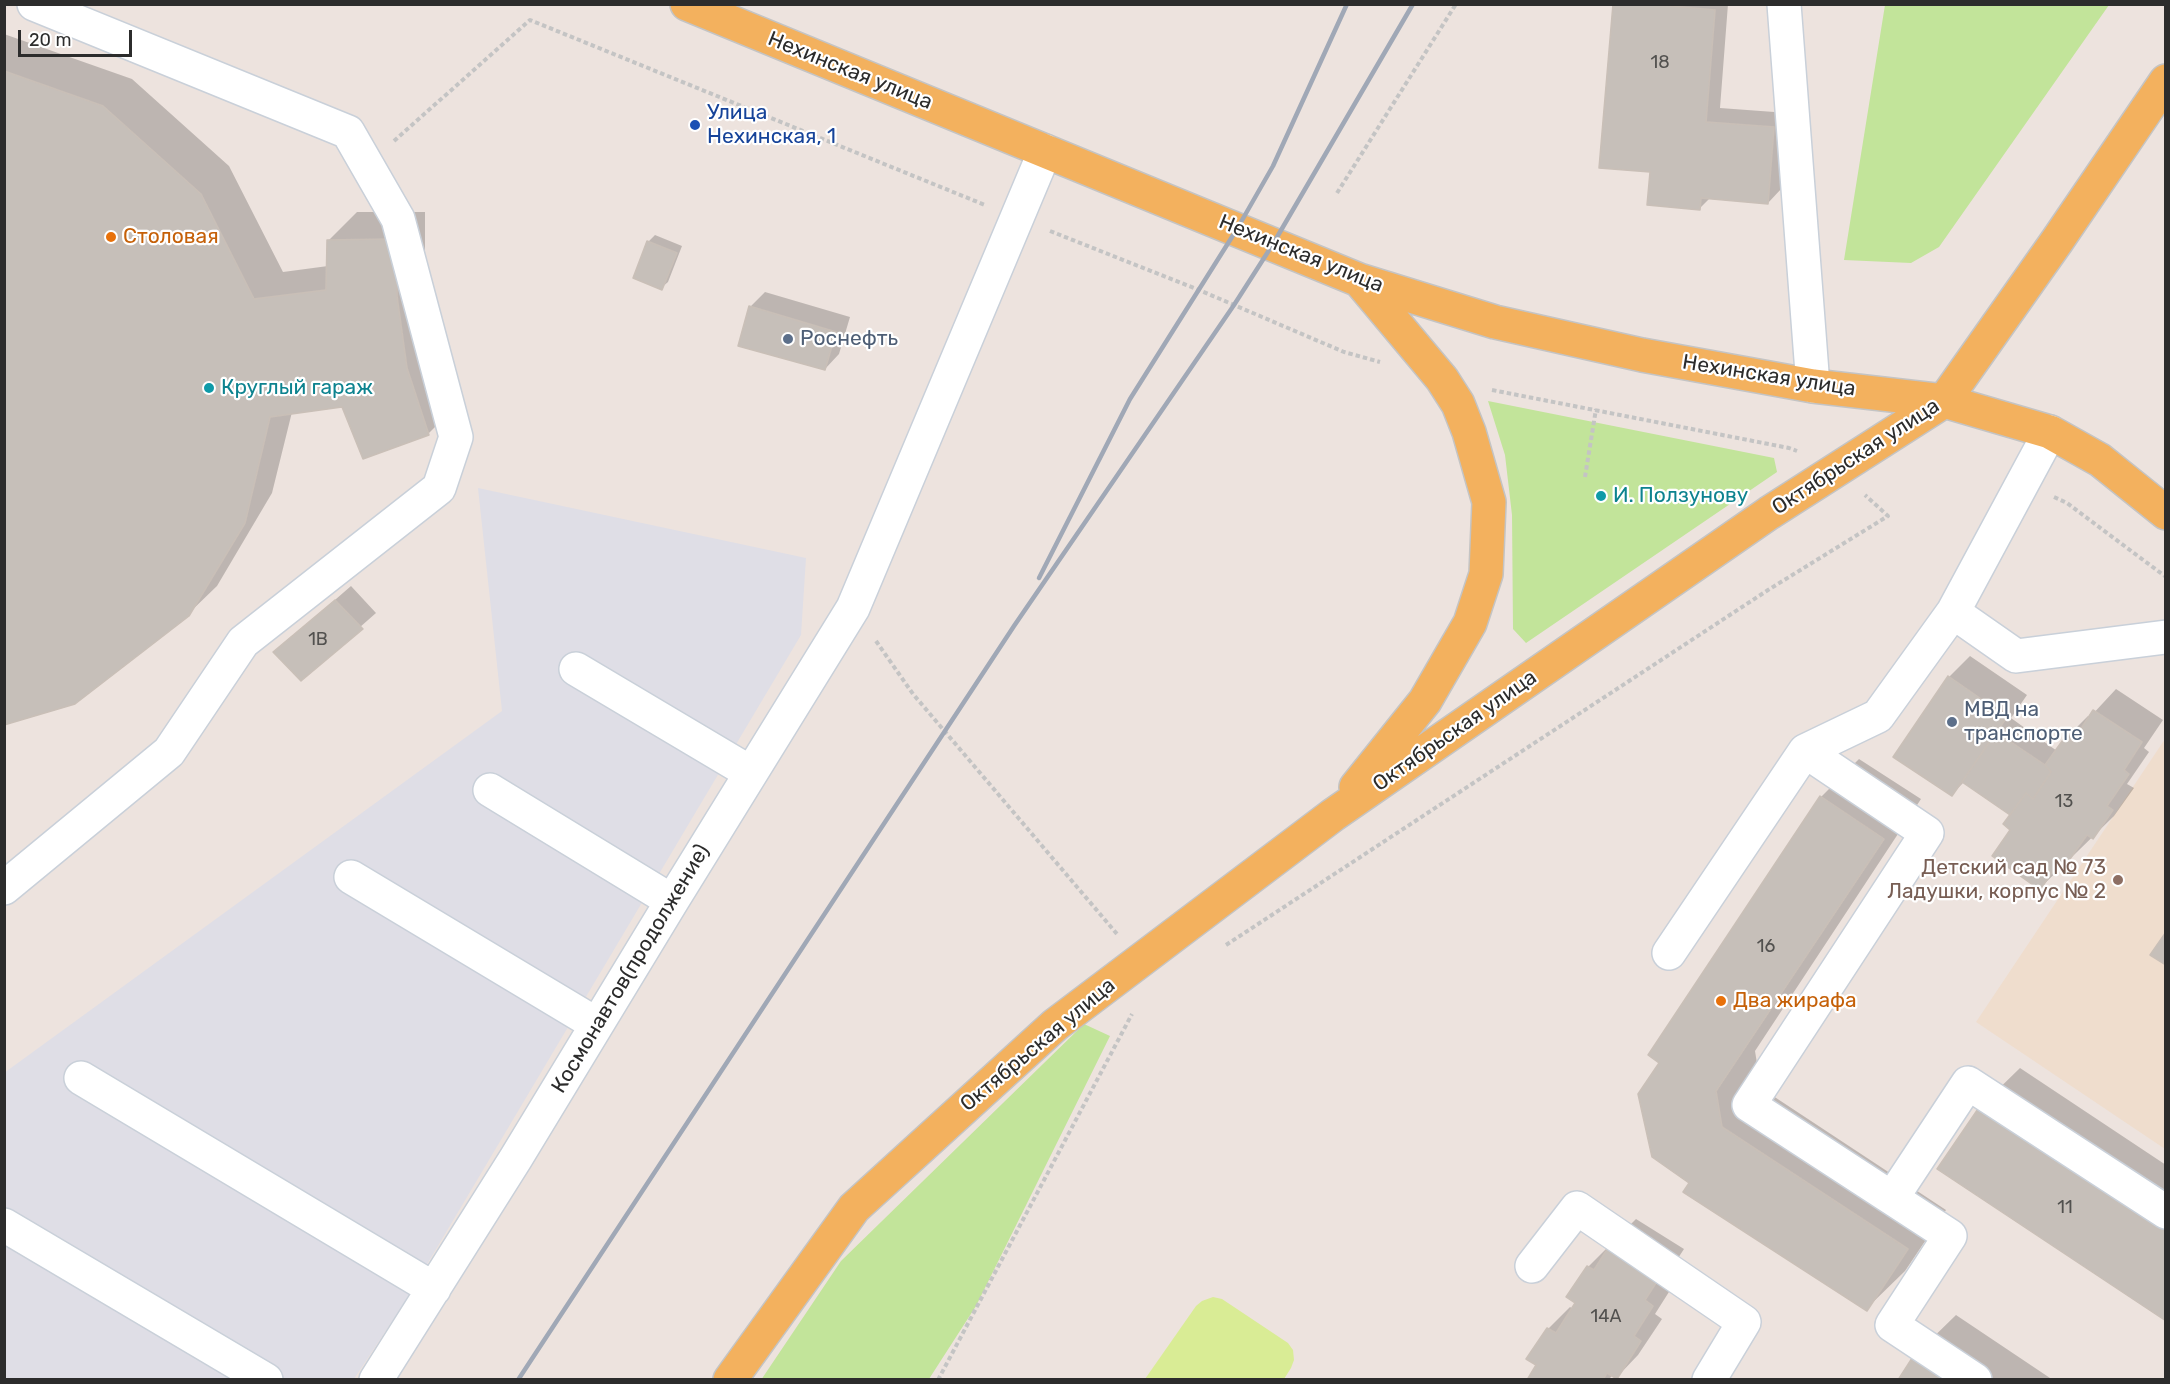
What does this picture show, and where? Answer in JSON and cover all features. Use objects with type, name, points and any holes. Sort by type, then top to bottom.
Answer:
[{"type":"main road","name":"Нехинская улица","points":[[687,4],[1359,280],[1495,322],[1642,355],[1813,386],[1944,401],[2050,432],[2100,460],[2166,513]]},
{"type":"main road","name":"Октябрьская улица","points":[[730,1380],[854,1208],[1055,1025],[1333,815],[1769,513],[1944,401],[2064,232],[2166,81]]},
{"type":"main road","points":[[1333,815],[1425,701],[1470,623],[1486,574],[1489,502],[1469,432],[1458,404],[1442,379],[1359,280]]},
{"type":"lane","points":[[4,888],[169,752],[243,642],[439,488],[456,437],[398,219],[348,132],[34,4]]},
{"type":"lane","points":[[1784,4],[1813,386]]},
{"type":"lane","name":"Космонавтов(продолжение)","points":[[376,1380],[516,1158],[596,1024],[854,608],[1045,151]]},
{"type":"lane","points":[[1669,953],[1806,751],[1878,716],[1953,612],[2050,432]]},
{"type":"lane","points":[[1953,612],[2016,656],[2166,637]]},
{"type":"lane","points":[[576,669],[751,773]]},
{"type":"lane","points":[[1806,751],[1927,833],[1749,1105],[1950,1236],[1892,1325],[1975,1380]]},
{"type":"lane","points":[[490,790],[672,901]]},
{"type":"lane","points":[[351,877],[596,1024]]},
{"type":"lane","points":[[81,1078],[434,1289]]},
{"type":"lane","points":[[1892,1198],[1968,1083],[2166,1212]]},
{"type":"lane","points":[[1532,1266],[1577,1208],[1744,1322],[1709,1380]]},
{"type":"lane","points":[[4,1225],[266,1380]]},
{"type":"path","points":[[1337,193],[1456,4]]},
{"type":"path","points":[[348,132],[389,146],[530,20],[996,209]]},
{"type":"path","points":[[1040,227],[1199,290],[1344,352],[1387,364]]},
{"type":"path","points":[[1218,950],[1768,590],[1888,516],[1838,469],[1789,448],[1442,379]]},
{"type":"path","points":[[1585,477],[1596,409]]},
{"type":"path","points":[[2045,494],[2067,503],[2166,576]]},
{"type":"path","points":[[854,608],[913,694],[1140,961]]},
{"type":"path","points":[[938,1380],[1133,1012]]},
{"type":"shaded area","points":[[478,488],[806,558],[801,635],[404,1303],[354,1379],[5,1379],[4,1073],[502,711]]},
{"type":"shaded area","name":"Детский сад № 73 Ладушки, корпус № 2","points":[[2165,739],[2165,1149],[1976,1022]]},
{"type":"green space","points":[[1885,5],[2109,5],[1939,247],[1911,263],[1844,260]]},
{"type":"green space","points":[[1488,401],[1774,458],[1777,472],[1526,643],[1513,629],[1512,515],[1505,455]]},
{"type":"green space","points":[[1084,1024],[1110,1036],[976,1306],[929,1379],[761,1380],[841,1261]]},
{"type":"green space","points":[[1213,1297],[1222,1299],[1288,1343],[1293,1350],[1294,1360],[1284,1379],[1145,1379],[1196,1306]]},
{"type":"building","points":[[1613,4],[1650,4],[1715,10],[1706,122],[1774,127],[1768,204],[1701,198],[1700,210],[1647,205],[1650,172],[1599,168]]},
{"type":"building","name":"Круглый гараж","points":[[4,71],[103,106],[201,194],[254,299],[326,290],[327,240],[397,239],[397,296],[407,368],[429,435],[363,459],[342,407],[270,417],[245,523],[189,616],[75,704],[4,725]]},
{"type":"building","points":[[647,241],[677,253],[662,290],[633,278]]},
{"type":"building","points":[[749,306],[836,332],[825,370],[738,346]]},
{"type":"building","points":[[335,600],[363,629],[301,681],[273,652]]},
{"type":"building","points":[[1948,676],[2007,717],[1952,796],[1893,757]]},
{"type":"building","points":[[2093,710],[2142,742],[2124,770],[2129,774],[2107,806],[2113,810],[2093,839],[2087,835],[2065,866],[2059,862],[2040,890],[1992,856],[2010,830],[2003,824],[2026,793],[2033,799],[2051,772],[2045,765],[2065,737],[2073,741]]},
{"type":"building","points":[[1996,732],[2045,765],[2051,772],[2033,799],[2026,793],[2010,815],[1962,782]]},
{"type":"building","points":[[1820,796],[1884,839],[1716,1091],[1722,1127],[1908,1249],[1867,1311],[1683,1192],[1689,1183],[1652,1157],[1638,1094],[1659,1063],[1648,1055]]},
{"type":"building","points":[[2166,932],[2166,965],[2150,955]]},
{"type":"building","points":[[1980,1106],[2166,1229],[2166,1321],[1937,1169]]},
{"type":"building","points":[[1613,1240],[1663,1272],[1645,1300],[1653,1306],[1634,1336],[1641,1341],[1617,1379],[1607,1373],[1603,1380],[1527,1380],[1536,1365],[1526,1359],[1547,1328],[1556,1333],[1575,1303],[1566,1297],[1587,1266],[1594,1270]]},
{"type":"building","points":[[1916,1352],[1957,1380],[1898,1380]]},
{"type":"railway","points":[[1039,578],[1130,399],[1237,229],[1273,166],[1347,4]]},
{"type":"railway","points":[[518,1380],[1014,626],[1234,305],[1273,244],[1413,4]]},
{"type":"place","name":"Улица Нехинская, 1","points":[[695,125]]},
{"type":"place","name":"Столовая","points":[[111,237]]},
{"type":"place","name":"Роснефть","points":[[788,339]]},
{"type":"place","name":"Круглый гараж","points":[[209,388]]},
{"type":"place","name":"И. Ползунову","points":[[1601,496]]},
{"type":"place","name":"МВД на транспорте","points":[[1952,722]]},
{"type":"place","name":"Детский сад № 73 Ладушки, корпус № 2","points":[[2118,880]]},
{"type":"place","name":"Два жирафа","points":[[1721,1001]]}]
